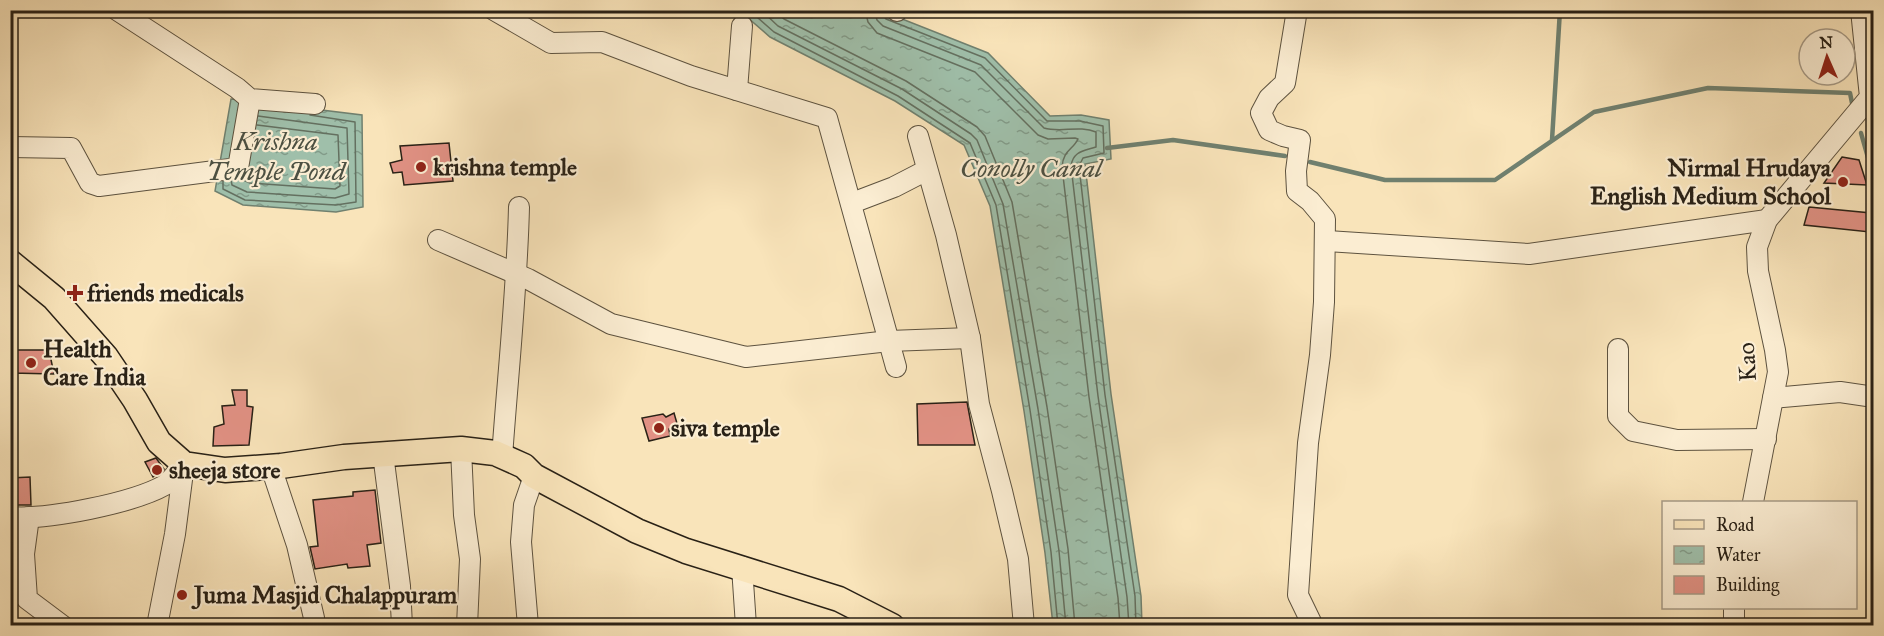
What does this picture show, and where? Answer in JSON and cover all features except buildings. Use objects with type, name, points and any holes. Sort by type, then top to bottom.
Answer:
[{"type":"main road","points":[[10,262],[54,298],[106,357],[135,400],[159,442],[184,464],[225,470],[271,467],[344,457],[461,449],[484,450],[524,466],[534,476],[637,531],[686,551],[742,567],[839,600],[892,626]]},
{"type":"street","points":[[117,10],[237,88],[250,99],[315,105]]},
{"type":"street","points":[[494,10],[551,44],[602,42],[691,76],[827,118],[896,367]]},
{"type":"street","points":[[1297,10],[1285,83],[1264,105],[1262,118],[1269,130],[1300,140],[1296,171],[1297,191],[1310,201],[1325,219],[1327,241],[1320,355],[1308,443],[1298,595],[1313,626]]},
{"type":"street","points":[[1327,241],[1529,254],[1767,220],[1872,105],[1861,10]]},
{"type":"street","points":[[737,90],[742,26]]},
{"type":"street","points":[[10,147],[71,148],[90,183],[99,186],[238,168],[250,99]]},
{"type":"street","points":[[918,136],[946,235],[970,338],[979,404],[1018,559],[1024,626]]},
{"type":"street","points":[[852,204],[894,187],[927,170]]},
{"type":"street","points":[[502,457],[517,275],[519,207]]},
{"type":"street","name":"Kao","points":[[1754,501],[1778,372],[1758,271],[1757,247],[1767,220]]},
{"type":"street","points":[[438,240],[528,279],[611,324],[746,357],[888,341],[970,338]]},
{"type":"street","points":[[1618,348],[1618,416],[1633,431],[1677,440],[1766,439]]},
{"type":"street","points":[[1773,398],[1840,392],[1874,397]]},
{"type":"street","points":[[461,449],[464,515],[470,559],[467,626]]},
{"type":"street","points":[[383,454],[400,586],[402,626]]},
{"type":"street","points":[[63,626],[27,598],[20,517],[100,506],[124,500],[167,484],[184,464]]},
{"type":"street","points":[[157,626],[175,534],[184,464]]},
{"type":"street","points":[[271,467],[297,545],[315,618]]},
{"type":"street","points":[[528,626],[521,542],[524,505],[534,476]]},
{"type":"street","points":[[742,567],[747,626]]},
{"type":"street","points":[[1734,609],[1734,626]]},
{"type":"water","name":"Conolly Canal","points":[[740,11],[882,11],[988,53],[1050,116],[1081,115],[1109,120],[1111,159],[1085,164],[1111,394],[1141,596],[1142,625],[1053,625],[1024,411],[990,206],[964,145],[895,101],[770,37]]},
{"type":"water","name":"Krishna Temple Pond","points":[[231,99],[362,115],[363,207],[336,212],[243,205],[215,191]]},
{"type":"waterway","points":[[1552,140],[1560,10]]},
{"type":"waterway","points":[[1310,162],[1385,180],[1495,180],[1594,112],[1708,88],[1850,93],[1852,103]]},
{"type":"waterway","points":[[1861,133],[1874,179]]},
{"type":"waterway","points":[[1107,148],[1173,140],[1285,156]]},
{"type":"place","name":"krishna temple","points":[[421,167]]},
{"type":"place","name":"Nirmal Hrudaya English Medium School","points":[[1843,182]]},
{"type":"place","name":"friends medicals","points":[[75,293]]},
{"type":"place","name":"Health Care India","points":[[31,363]]},
{"type":"place","name":"siva temple","points":[[659,428]]},
{"type":"place","name":"sheeja store","points":[[157,470]]},
{"type":"place","name":"Juma Masjid Chalappuram","points":[[182,595]]}]
